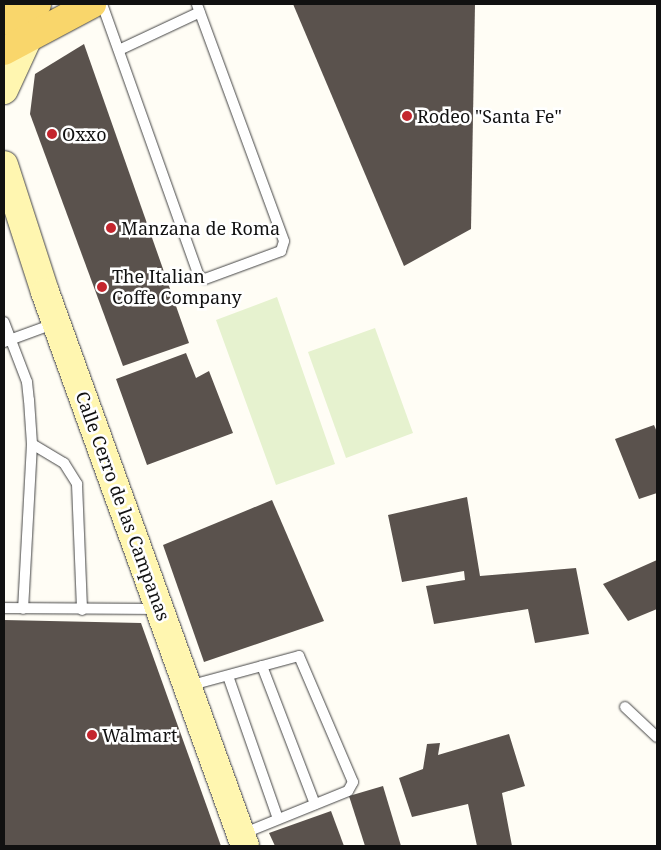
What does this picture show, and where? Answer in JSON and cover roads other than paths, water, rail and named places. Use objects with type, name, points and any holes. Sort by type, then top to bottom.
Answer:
[{"type":"main road","points":[[4,21],[37,4]]},
{"type":"main road","points":[[4,51],[29,35],[92,4]]},
{"type":"street","points":[[4,90],[29,35],[46,4]]},
{"type":"street","name":"Calle Cerro de las Campanas","points":[[4,165],[57,323],[243,840]]},
{"type":"lane","points":[[102,4],[199,277],[205,279],[281,251],[284,241],[199,8],[119,50]]},
{"type":"lane","points":[[4,322],[6,341],[26,382],[32,444],[23,609]]},
{"type":"lane","points":[[6,341],[57,323]]},
{"type":"lane","points":[[32,444],[64,463],[77,484],[82,610]]},
{"type":"lane","points":[[4,608],[160,609]]},
{"type":"lane","points":[[188,686],[293,656],[302,661],[353,782],[352,788],[278,819],[243,840]]},
{"type":"lane","points":[[262,666],[315,804]]},
{"type":"lane","points":[[228,676],[278,819]]},
{"type":"lane","points":[[625,707],[657,737]]},
{"type":"place","name":"Rodeo \"Santa Fe\"","points":[[407,116]]},
{"type":"place","name":"Oxxo","points":[[52,134]]},
{"type":"place","name":"Manzana de Roma","points":[[111,228]]},
{"type":"place","name":"The Italian Coffe Company","points":[[102,287]]},
{"type":"place","name":"Walmart","points":[[92,735]]}]
